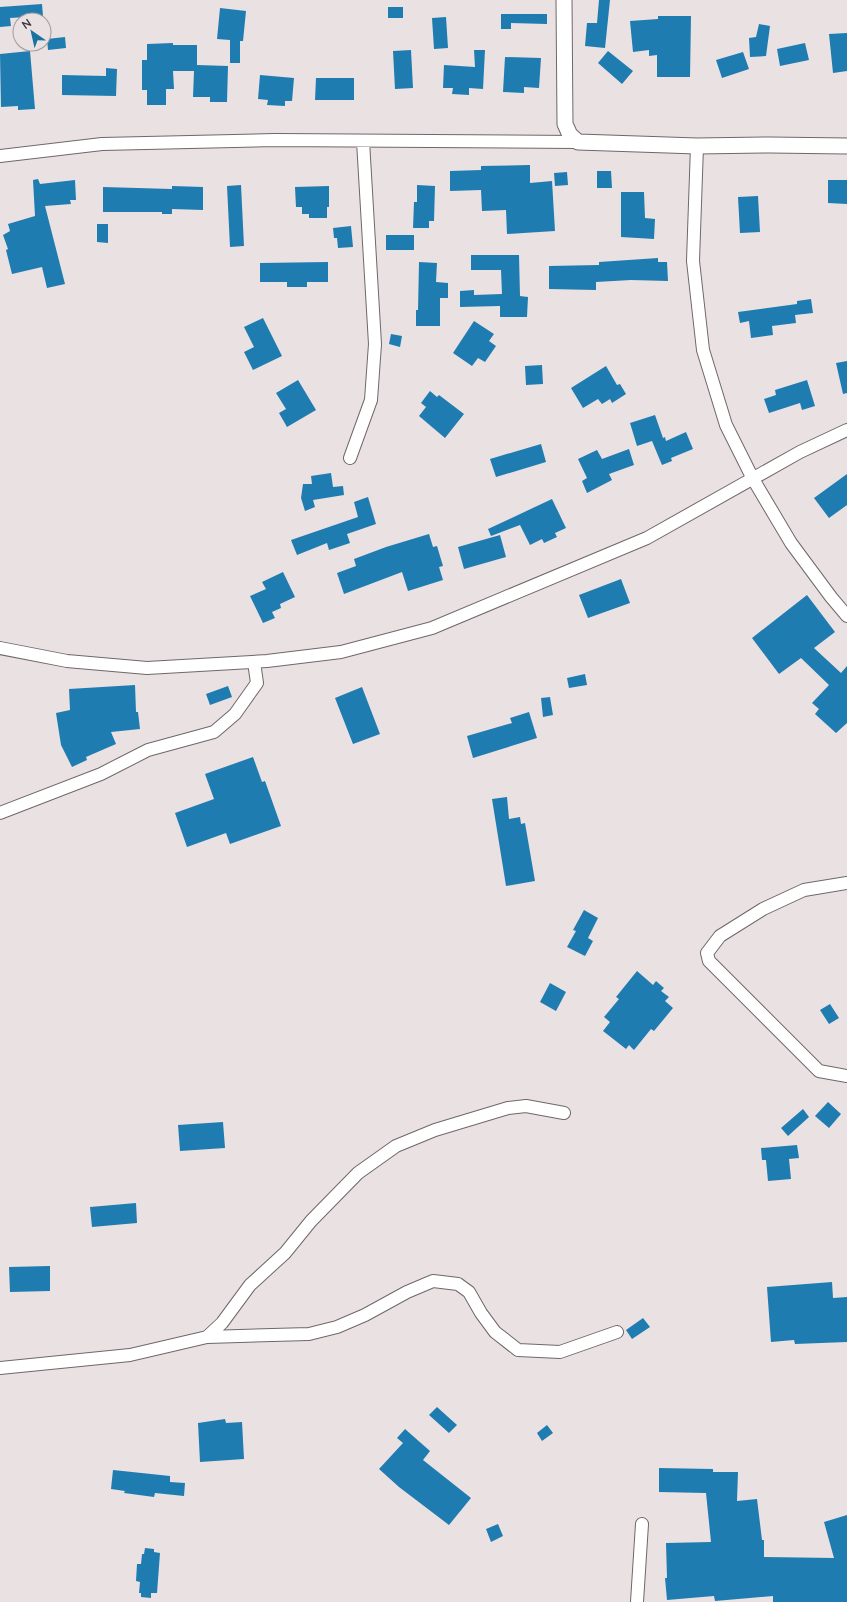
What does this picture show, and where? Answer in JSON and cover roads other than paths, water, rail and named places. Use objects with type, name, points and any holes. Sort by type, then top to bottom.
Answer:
[{"type":"street","points":[[564,0],[564,124],[570,135],[578,142]]},
{"type":"street","points":[[0,156],[102,144],[275,140],[578,142],[697,146],[847,146]]},
{"type":"street","points":[[350,458],[371,400],[375,344],[363,141]]},
{"type":"street","points":[[697,146],[693,261],[703,350],[726,425],[753,479],[791,543],[847,616]]},
{"type":"street","points":[[0,648],[67,661],[147,668],[254,662],[341,652],[432,628],[647,538],[800,452],[847,430]]},
{"type":"street","points":[[0,813],[101,774],[148,750],[214,732],[235,714],[258,683],[254,662]]},
{"type":"street","points":[[847,883],[804,890],[763,909],[720,936],[707,953],[709,961],[820,1071],[847,1076]]},
{"type":"street","points":[[207,1337],[222,1323],[250,1285],[286,1253],[311,1221],[358,1172],[396,1146],[436,1130],[508,1108],[526,1106],[564,1113]]},
{"type":"street","points":[[0,1368],[130,1355],[207,1337],[310,1334],[337,1327],[365,1315],[407,1292],[433,1281],[458,1284],[469,1292],[481,1313],[495,1332],[518,1350],[560,1352],[617,1332]]},
{"type":"street","points":[[637,1602],[642,1524]]}]
